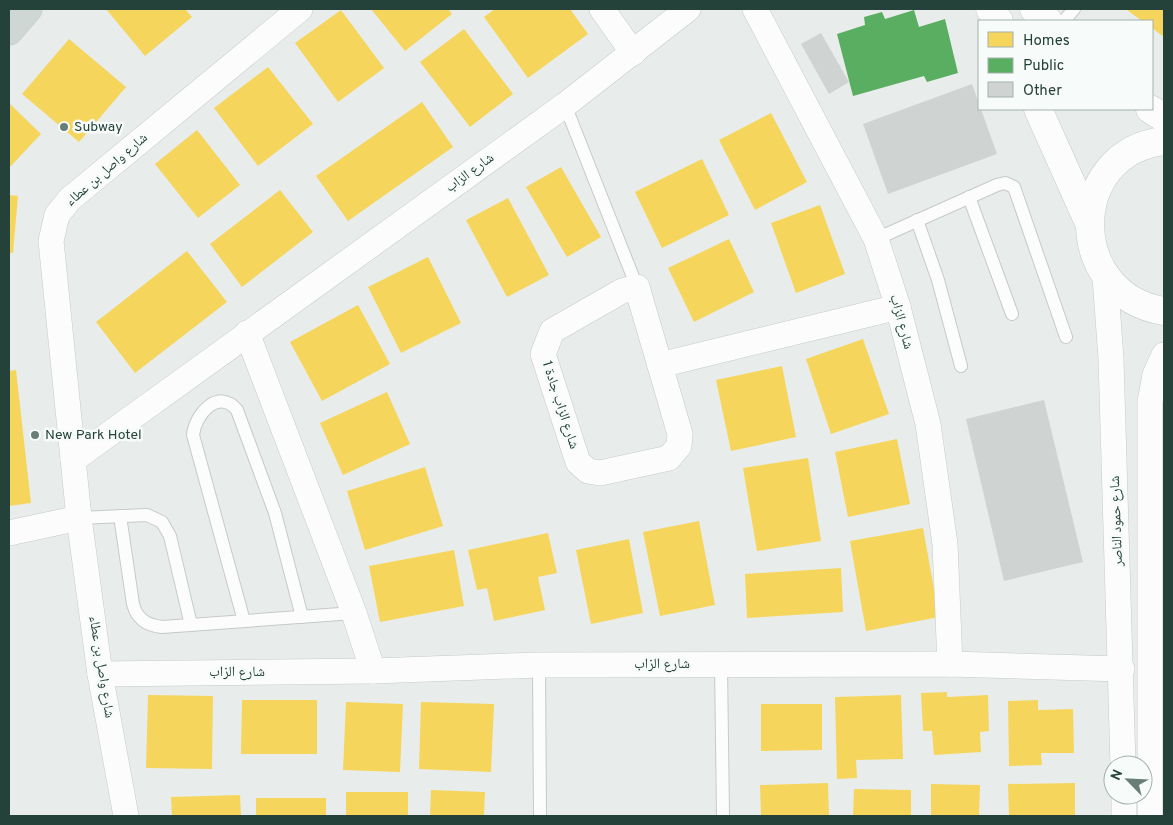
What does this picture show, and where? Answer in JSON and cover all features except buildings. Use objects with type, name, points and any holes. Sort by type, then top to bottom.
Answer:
[{"type":"main road","points":[[9,21],[23,9]]},
{"type":"main road","points":[[9,31],[28,9]]},
{"type":"street","name":"شارع واصل بن عطاء","points":[[126,816],[100,674],[79,518],[51,241],[57,215],[70,199],[300,9]]},
{"type":"street","points":[[602,9],[633,53]]},
{"type":"street","name":"شارع الزاب","points":[[73,460],[565,105],[688,9]]},
{"type":"street","name":"شارع الزاب","points":[[756,9],[876,239],[898,307],[930,442],[945,544],[950,664]]},
{"type":"street","points":[[990,9],[998,20]]},
{"type":"street","points":[[1034,9],[1047,20]]},
{"type":"street","points":[[1038,110],[1089,222]]},
{"type":"street","points":[[1152,110],[1164,118]]},
{"type":"street","points":[[1164,141],[1153,142],[1128,154],[1108,172],[1095,196],[1089,222],[1090,242],[1096,260],[1105,277],[1124,296],[1148,308],[1164,311]]},
{"type":"street","name":"شارع حمود الناصر","points":[[1105,277],[1111,359],[1122,669],[1123,755]]},
{"type":"street","name":"شارع الزاب جادة 1","points":[[637,287],[680,434],[679,446],[669,458],[600,473],[588,470],[578,462],[543,354],[552,331],[622,291],[637,287]]},
{"type":"street","points":[[660,366],[898,307]]},
{"type":"street","points":[[247,333],[354,613],[373,671]]},
{"type":"street","points":[[1155,807],[1157,679],[1156,490],[1150,402],[1155,375],[1164,355]]},
{"type":"street","points":[[9,533],[79,518]]},
{"type":"street","name":"شارع الزاب","points":[[100,674],[373,671],[539,665],[721,664],[950,664],[1122,669]]},
{"type":"lane","points":[[1065,20],[1074,9]]},
{"type":"lane","points":[[565,105],[637,287]]},
{"type":"lane","points":[[876,239],[1005,183],[1014,187],[1066,337]]},
{"type":"lane","points":[[969,197],[1012,314]]},
{"type":"lane","points":[[917,220],[938,280],[961,366]]},
{"type":"lane","points":[[244,621],[193,435],[194,426],[202,411],[213,403],[224,401],[229,402],[237,410],[275,513],[302,617]]},
{"type":"lane","points":[[79,518],[147,515],[162,522],[167,528],[191,625]]},
{"type":"lane","points":[[120,516],[135,612],[146,623],[154,626],[191,625],[354,613]]},
{"type":"lane","points":[[721,664],[723,816]]},
{"type":"lane","points":[[539,665],[540,816]]},
{"type":"place","name":"Subway","points":[[64,127]]},
{"type":"place","name":"New Park Hotel","points":[[35,435]]}]
